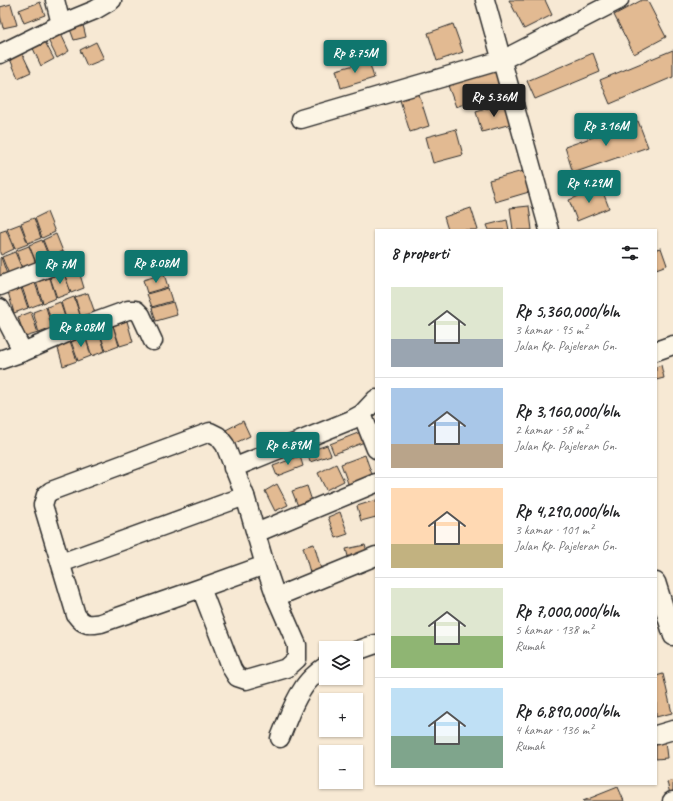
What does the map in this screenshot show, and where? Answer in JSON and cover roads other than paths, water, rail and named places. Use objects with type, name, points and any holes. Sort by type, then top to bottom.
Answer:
[{"type":"street","points":[[54,0],[61,24]]},
{"type":"street","points":[[0,54],[61,24],[95,10],[112,0]]},
{"type":"street","points":[[485,0],[549,229]]},
{"type":"street","points":[[300,118],[502,60],[598,5],[619,0]]},
{"type":"street","points":[[0,286],[62,262]]},
{"type":"street","points":[[0,308],[23,352]]},
{"type":"street","points":[[0,360],[23,352],[76,329],[128,310],[136,310],[141,315],[153,341]]},
{"type":"street","points":[[657,351],[673,345]]},
{"type":"street","points":[[233,468],[362,414],[375,400]]},
{"type":"street","points":[[362,414],[374,437]]},
{"type":"street","points":[[201,588],[232,669],[237,677],[246,680],[288,668],[297,658],[297,645],[276,597],[245,496],[225,444],[218,436],[210,432],[51,491],[46,495],[43,506],[76,616],[81,621],[89,625],[101,623],[265,565]]},
{"type":"street","points":[[256,533],[375,483]]},
{"type":"street","points":[[60,563],[245,496]]},
{"type":"street","points":[[276,597],[375,556]]},
{"type":"street","points":[[657,585],[673,636]]},
{"type":"street","points":[[363,649],[375,644]]},
{"type":"street","points":[[280,738],[302,689],[319,671]]},
{"type":"street","points":[[657,735],[673,730]]}]
